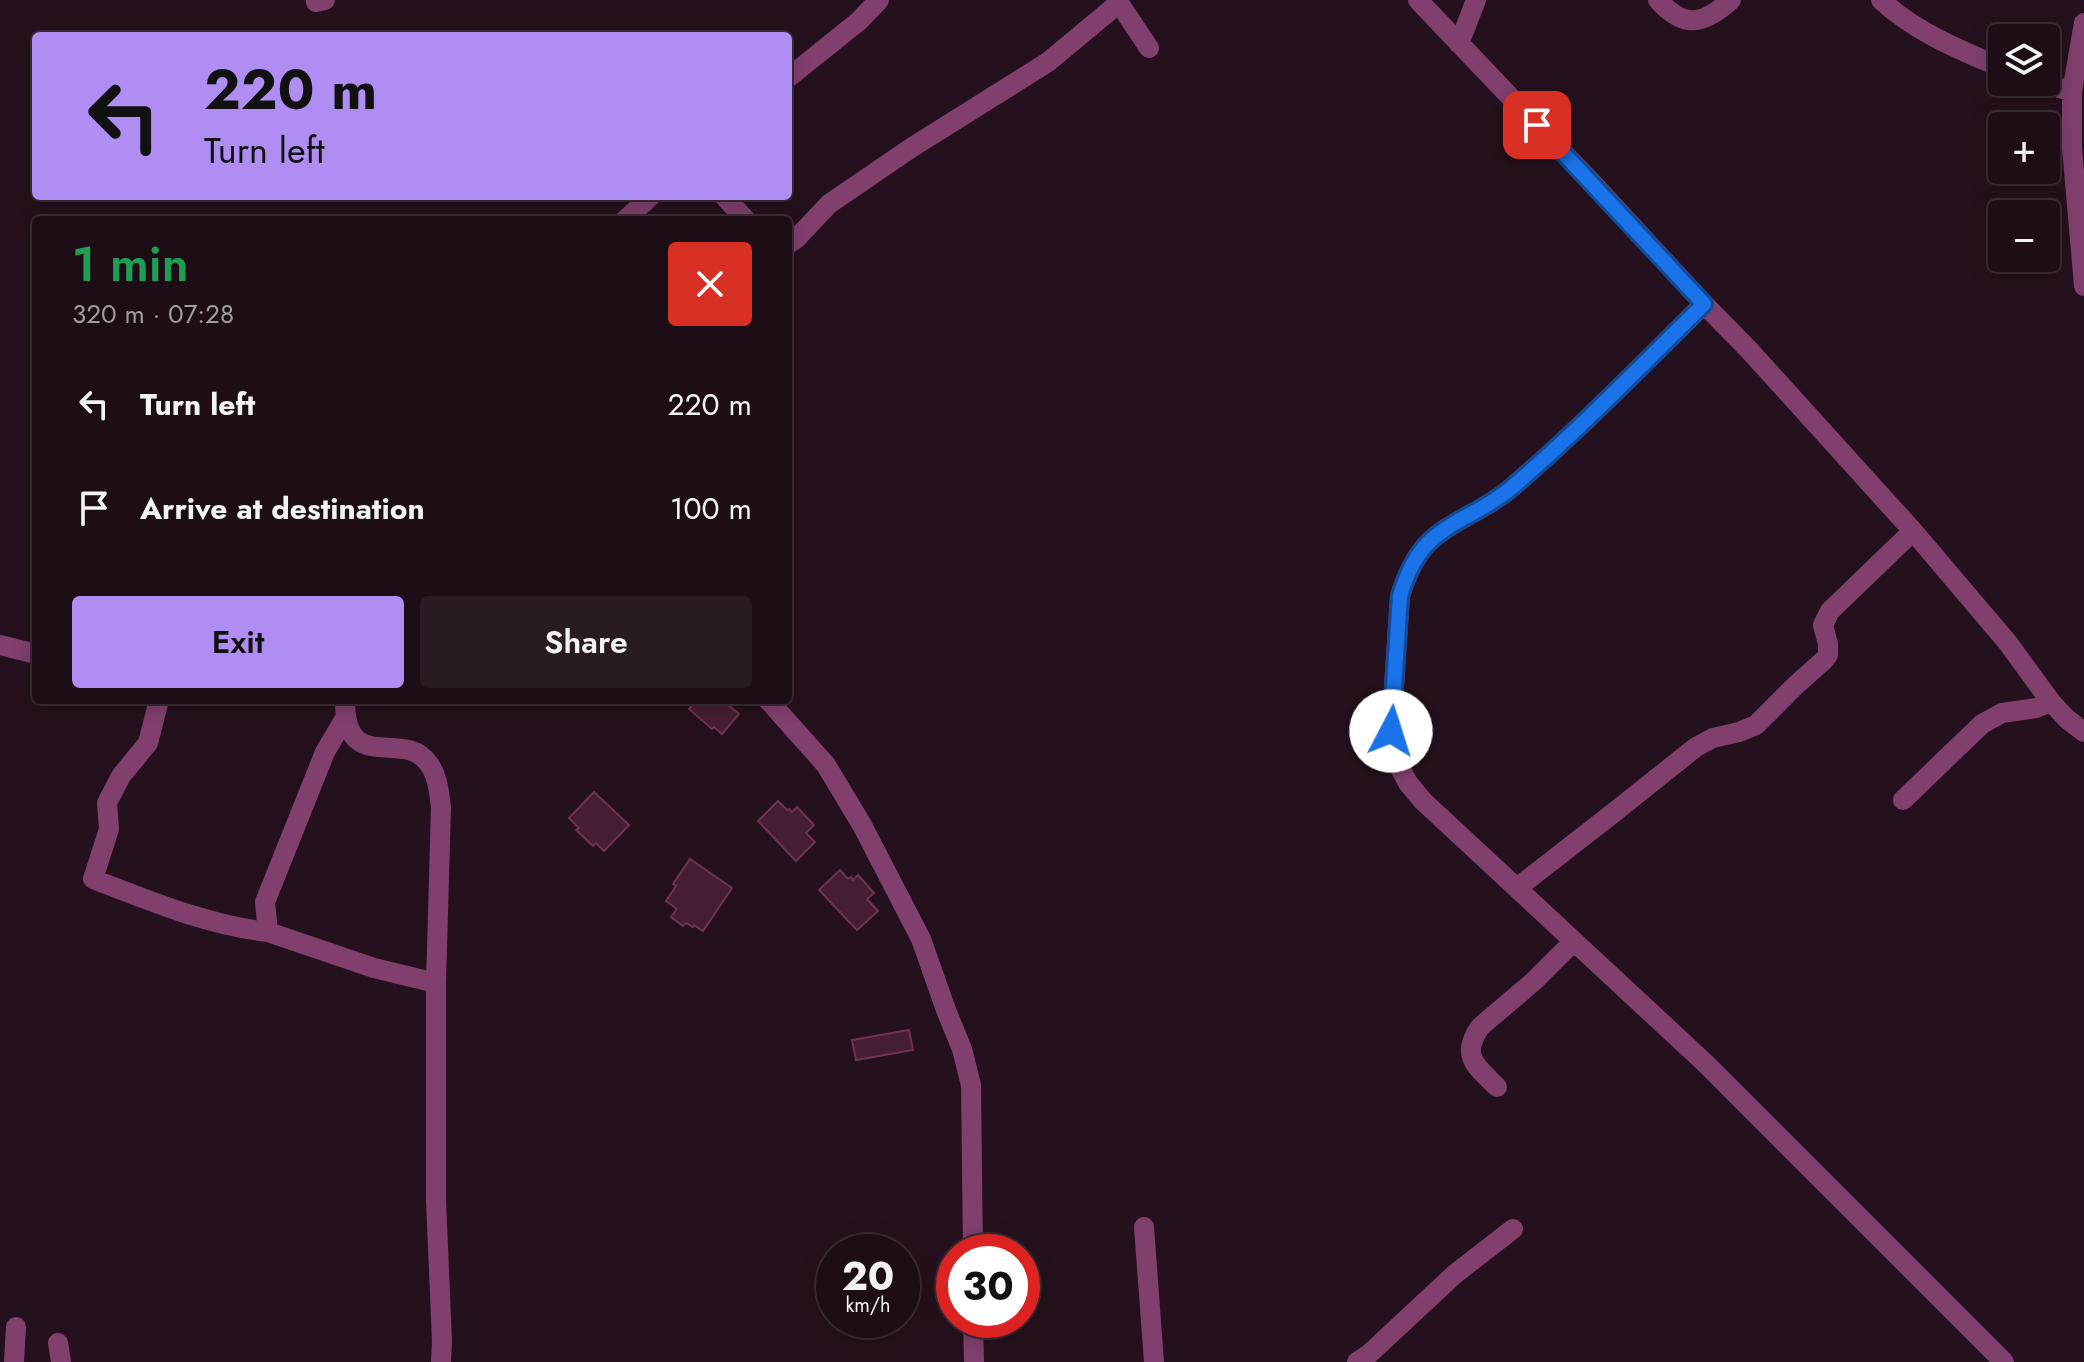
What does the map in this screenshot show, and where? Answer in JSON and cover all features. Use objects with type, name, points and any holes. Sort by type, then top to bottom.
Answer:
[{"type":"street","points":[[792,75],[859,21],[879,0]]},
{"type":"street","points":[[1418,0],[1750,351],[1913,531],[2008,643],[2051,702],[2076,716],[2084,732]]},
{"type":"street","points":[[1459,44],[1476,0]]},
{"type":"street","points":[[1658,0],[1683,21],[1695,22],[1707,18],[1731,0]]},
{"type":"street","points":[[1881,0],[1947,45],[1988,62]]},
{"type":"street","points":[[792,242],[829,204],[1048,62],[1118,2],[1149,48]]},
{"type":"street","points":[[2084,23],[2072,92],[2072,148],[2084,286]]},
{"type":"street","points":[[2060,88],[2072,92]]},
{"type":"street","points":[[629,216],[647,200]]},
{"type":"street","points":[[728,200],[742,216]]},
{"type":"street","points":[[1704,304],[1564,441],[1507,492],[1430,541],[1418,555],[1400,596],[1391,731],[1397,762],[1408,783],[1423,801],[1705,1063],[2004,1362]]},
{"type":"street","points":[[1517,888],[1696,747],[1713,738],[1756,725],[1828,655],[1823,625],[1830,611],[1913,531]]},
{"type":"street","points":[[0,645],[32,653]]},
{"type":"street","points":[[1903,800],[1982,724],[2002,713],[2036,708],[2051,702]]},
{"type":"street","points":[[158,704],[148,743],[121,776],[107,803],[109,829],[93,879],[181,913],[241,929],[268,932],[374,968],[436,983]]},
{"type":"street","points":[[772,704],[826,765],[862,825],[921,939],[962,1049],[971,1085],[973,1234]]},
{"type":"street","points":[[268,932],[265,902],[345,709]]},
{"type":"street","points":[[345,709],[348,730],[359,741],[412,751],[423,757],[435,778],[441,807],[436,983],[436,1200],[441,1362]]},
{"type":"street","points":[[1497,1087],[1474,1062],[1470,1043],[1474,1034],[1573,942]]},
{"type":"street","points":[[1144,1227],[1154,1362]]},
{"type":"street","points":[[1357,1362],[1455,1274],[1513,1229]]},
{"type":"street","points":[[14,1362],[16,1327]]},
{"type":"street","points":[[973,1338],[974,1362]]},
{"type":"building","points":[[693,704],[727,704],[739,714],[722,734],[689,709]]},
{"type":"building","points":[[594,792],[629,825],[604,851],[596,843],[593,846],[576,830],[579,828],[569,818]]},
{"type":"building","points":[[778,801],[792,812],[797,807],[814,825],[806,833],[815,842],[796,861],[758,821]]},
{"type":"building","points":[[690,859],[732,888],[703,931],[686,923],[683,926],[671,917],[677,909],[666,901]]},
{"type":"building","points":[[840,870],[848,879],[851,877],[853,880],[858,875],[874,893],[867,899],[878,911],[857,930],[819,890]]},
{"type":"building","points":[[909,1030],[913,1050],[856,1060],[852,1040]]},
{"type":"route","points":[[1391,731],[1400,596],[1418,555],[1430,541],[1507,492],[1564,441],[1704,304],[1537,125]]}]
